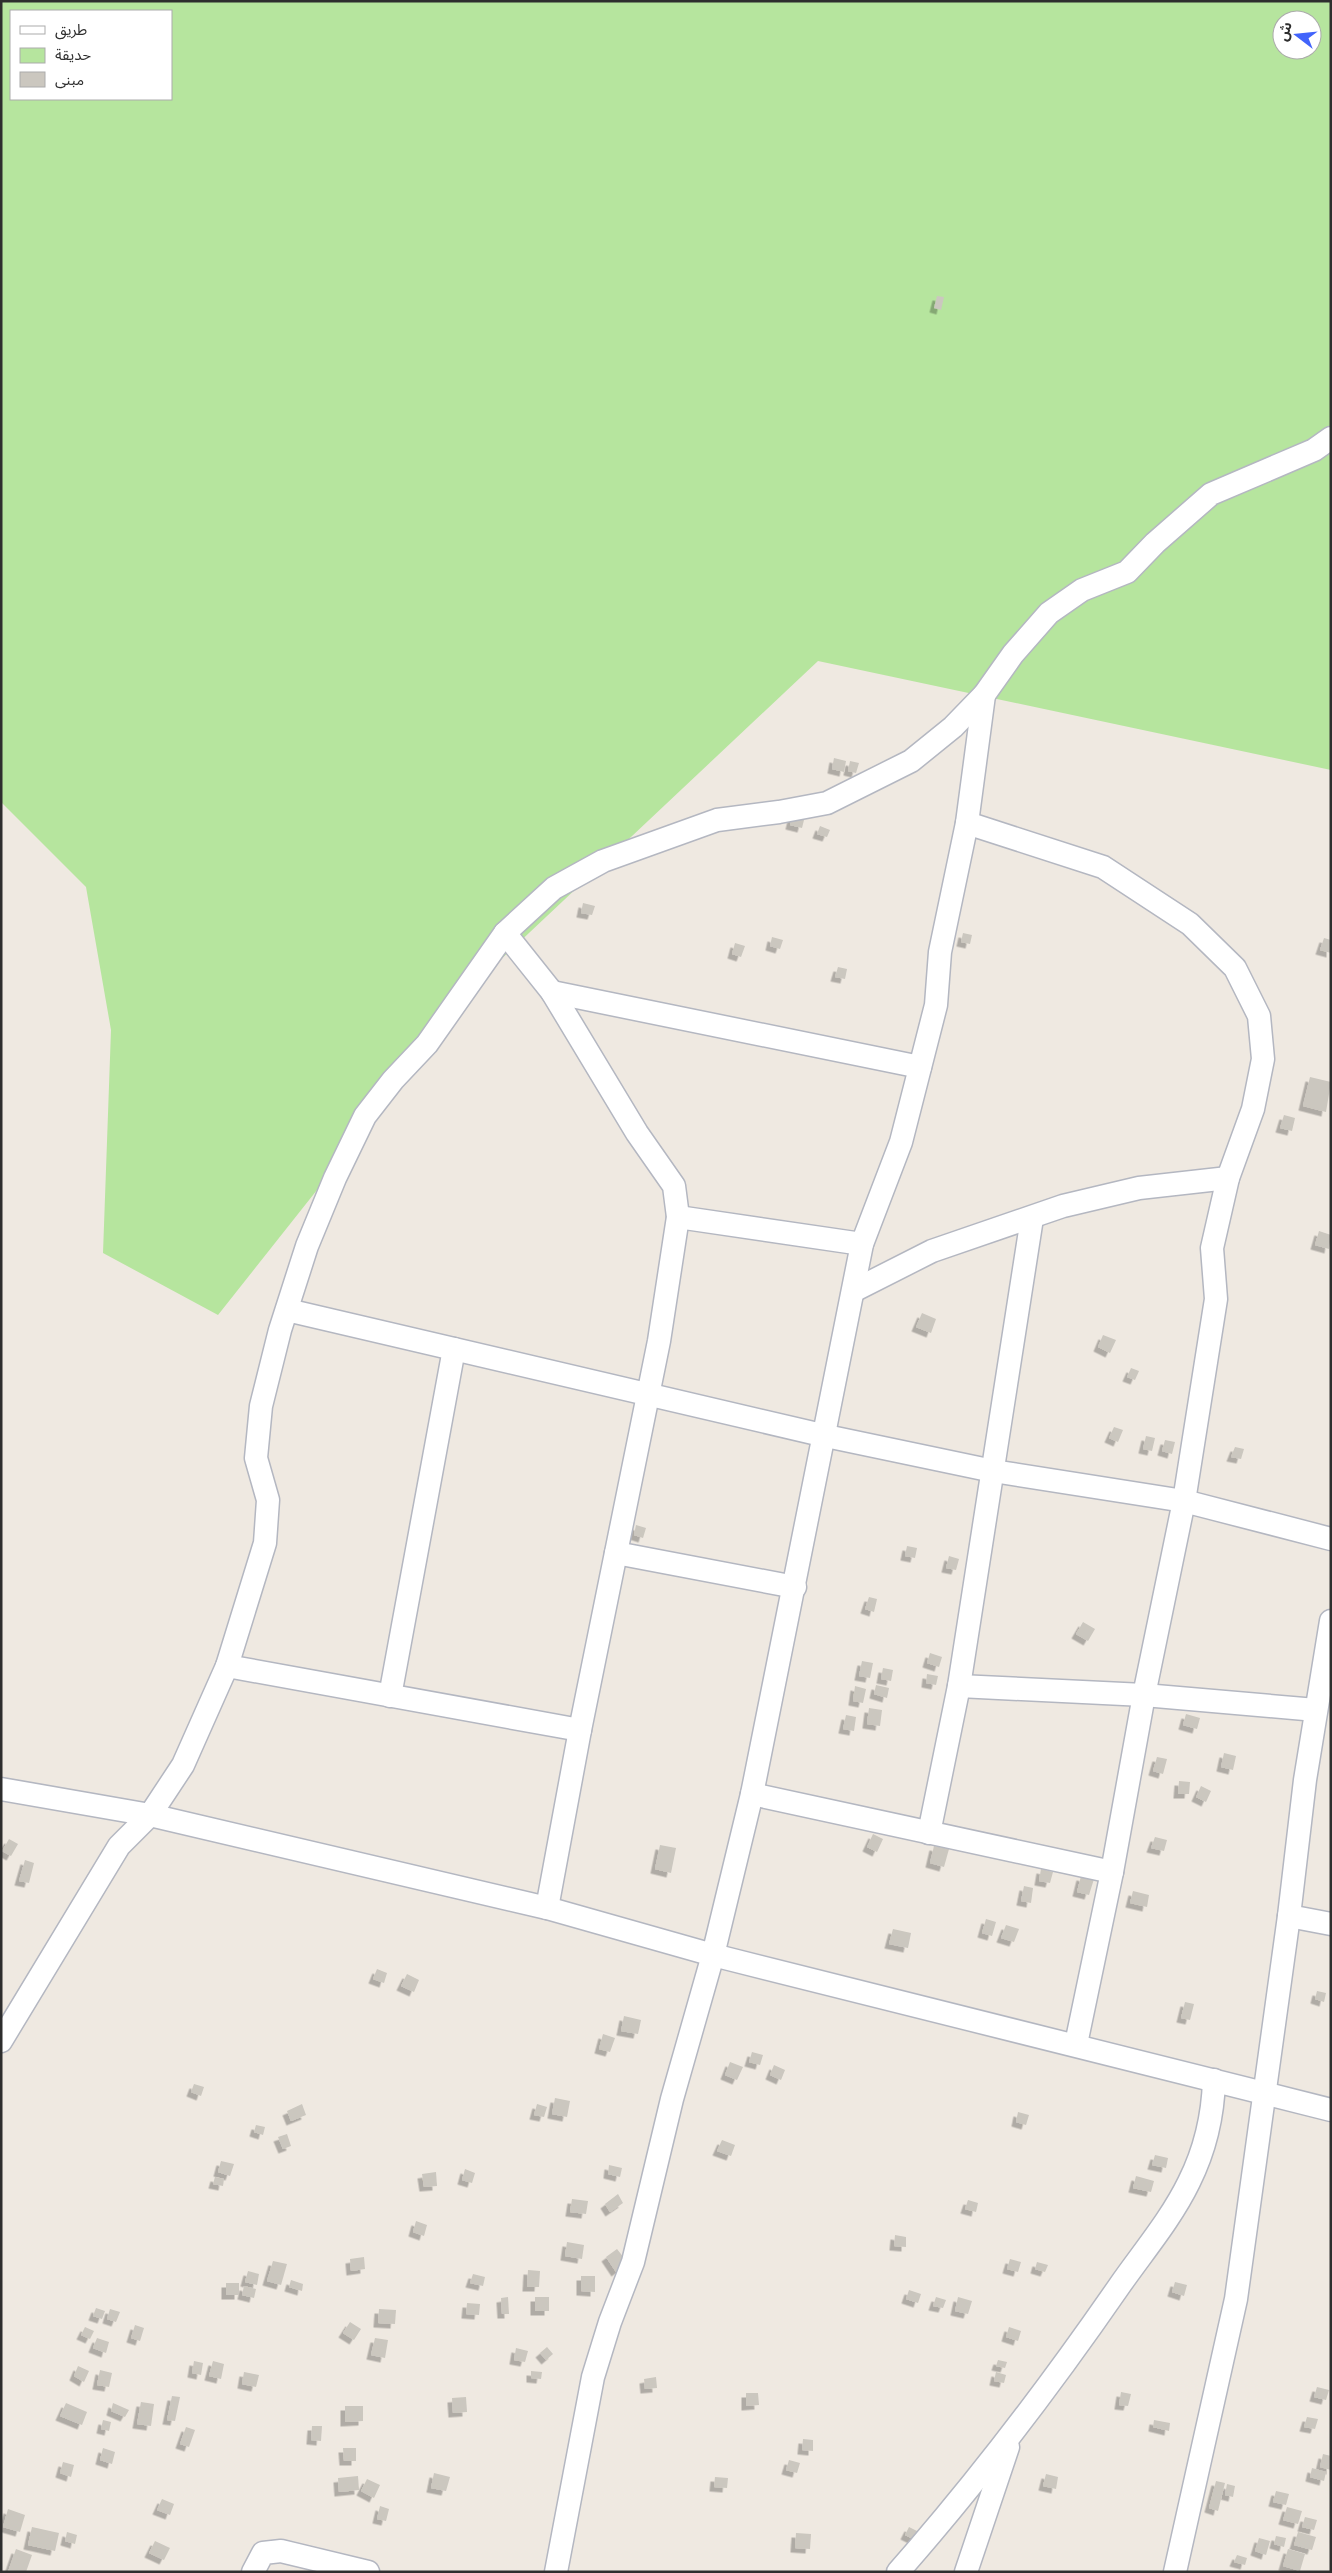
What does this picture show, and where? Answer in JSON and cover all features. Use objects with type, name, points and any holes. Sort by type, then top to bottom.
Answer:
[{"type":"street","points":[[1,2041],[119,1846],[150,1815],[183,1764],[227,1666],[265,1543],[268,1500],[256,1458],[260,1415],[287,1310],[307,1246],[366,1116],[393,1080],[427,1044],[505,933],[554,888],[603,861],[717,820],[779,812],[827,803],[911,761],[953,727],[984,695],[1013,654],[1049,613],[1082,590],[1127,572],[1154,543],[1211,494],[1314,450],[1331,438]]},
{"type":"street","points":[[556,2572],[593,2377],[610,2322],[632,2262],[672,2099],[713,1955],[752,1794],[826,1436],[855,1290],[862,1244],[901,1142],[936,1005],[940,952],[967,823],[984,695]]},
{"type":"street","points":[[967,823],[1103,867],[1190,924],[1235,968],[1259,1016],[1263,1059],[1253,1109],[1228,1178],[1212,1248],[1216,1299],[1184,1502],[1144,1695],[1112,1872],[1076,2044]]},
{"type":"street","points":[[505,933],[552,992],[637,1133],[674,1186],[678,1216],[648,1393],[580,1730],[547,1908]]},
{"type":"street","points":[[552,992],[920,1067]]},
{"type":"street","points":[[855,1290],[932,1251],[1063,1206],[1139,1188],[1228,1178]]},
{"type":"street","points":[[678,1216],[862,1244]]},
{"type":"street","points":[[929,1833],[960,1686],[1032,1218]]},
{"type":"street","points":[[287,1310],[826,1436],[993,1471],[1184,1502],[1331,1539]]},
{"type":"street","points":[[390,1696],[454,1349]]},
{"type":"street","points":[[616,1554],[795,1586]]},
{"type":"street","points":[[1175,2572],[1236,2299],[1289,1916],[1305,1780],[1331,1620]]},
{"type":"street","points":[[227,1666],[580,1730]]},
{"type":"street","points":[[960,1686],[1144,1695],[1316,1710]]},
{"type":"street","points":[[1,1789],[150,1815],[547,1908],[713,1955],[1076,2044],[1331,2110]]},
{"type":"street","points":[[752,1794],[1112,1872]]},
{"type":"street","points":[[1289,1916],[1331,1924]]},
{"type":"street","points":[[898,2572],[962,2499],[1075,2351],[1174,2210],[1190,2182],[1206,2139],[1213,2109],[1214,2080]]},
{"type":"street","points":[[966,2572],[1015,2429]]},
{"type":"street","points":[[253,2572],[263,2553],[281,2551],[368,2572]]},
{"type":"green space","points":[[1,1],[1331,1],[1331,770],[818,661],[496,964],[218,1315],[103,1253],[111,1030],[86,887],[1,802]]},
{"type":"building","points":[[937,296],[944,297],[941,310],[934,308]]},
{"type":"building","points":[[834,758],[846,761],[844,772],[832,769]]},
{"type":"building","points":[[850,761],[859,763],[856,773],[848,771]]},
{"type":"building","points":[[793,813],[805,816],[802,828],[790,825]]},
{"type":"building","points":[[820,826],[830,830],[827,837],[817,834]]},
{"type":"building","points":[[583,903],[595,906],[592,915],[581,913]]},
{"type":"building","points":[[963,933],[972,935],[970,944],[961,942]]},
{"type":"building","points":[[772,937],[783,940],[780,949],[770,946]]},
{"type":"building","points":[[1324,938],[1331,940],[1331,953],[1320,950]]},
{"type":"building","points":[[735,943],[745,946],[741,957],[732,954]]},
{"type":"building","points":[[838,967],[847,969],[845,979],[835,977]]},
{"type":"building","points":[[1310,1077],[1331,1082],[1326,1112],[1303,1106]]},
{"type":"building","points":[[1284,1115],[1295,1118],[1292,1131],[1280,1128]]},
{"type":"building","points":[[1319,1231],[1331,1235],[1329,1249],[1315,1245]]},
{"type":"building","points":[[922,1313],[936,1319],[931,1333],[916,1327]]},
{"type":"building","points":[[1103,1335],[1116,1340],[1110,1353],[1098,1347]]},
{"type":"building","points":[[1131,1368],[1139,1371],[1135,1380],[1127,1377]]},
{"type":"building","points":[[1114,1427],[1123,1430],[1118,1442],[1109,1438]]},
{"type":"building","points":[[1146,1436],[1155,1438],[1152,1451],[1143,1449]]},
{"type":"building","points":[[1165,1440],[1175,1442],[1172,1454],[1162,1451]]},
{"type":"building","points":[[1235,1447],[1244,1449],[1241,1459],[1231,1457]]},
{"type":"building","points":[[636,1525],[646,1528],[643,1538],[634,1535]]},
{"type":"building","points":[[907,1546],[917,1548],[915,1558],[905,1556]]},
{"type":"building","points":[[949,1556],[959,1559],[956,1570],[946,1568]]},
{"type":"building","points":[[869,1597],[877,1599],[874,1612],[865,1609]]},
{"type":"building","points":[[1083,1622],[1095,1629],[1088,1641],[1076,1634]]},
{"type":"building","points":[[930,1653],[942,1657],[939,1667],[927,1663]]},
{"type":"building","points":[[862,1661],[873,1663],[870,1678],[859,1676]]},
{"type":"building","points":[[883,1668],[893,1670],[891,1681],[881,1679]]},
{"type":"building","points":[[927,1674],[938,1676],[936,1685],[926,1683]]},
{"type":"building","points":[[876,1685],[889,1688],[887,1698],[874,1694]]},
{"type":"building","points":[[855,1686],[866,1689],[863,1703],[853,1701]]},
{"type":"building","points":[[869,1708],[882,1710],[880,1726],[867,1724]]},
{"type":"building","points":[[1186,1714],[1200,1718],[1197,1729],[1183,1725]]},
{"type":"building","points":[[846,1715],[856,1717],[854,1731],[843,1729]]},
{"type":"building","points":[[1224,1753],[1236,1756],[1233,1770],[1221,1767]]},
{"type":"building","points":[[1157,1757],[1167,1759],[1163,1774],[1153,1771]]},
{"type":"building","points":[[1179,1781],[1190,1782],[1189,1794],[1178,1794]]},
{"type":"building","points":[[1201,1786],[1211,1791],[1206,1802],[1196,1797]]},
{"type":"building","points":[[873,1834],[883,1839],[877,1852],[867,1847]]},
{"type":"building","points":[[1155,1837],[1167,1840],[1164,1851],[1151,1848]]},
{"type":"building","points":[[9,1839],[18,1844],[11,1856],[2,1851]]},
{"type":"building","points":[[660,1845],[676,1848],[671,1873],[655,1869]]},
{"type":"building","points":[[934,1846],[949,1849],[944,1867],[930,1863]]},
{"type":"building","points":[[25,1860],[34,1863],[29,1883],[19,1881]]},
{"type":"building","points":[[1041,1869],[1053,1872],[1050,1883],[1039,1881]]},
{"type":"building","points":[[1081,1876],[1094,1879],[1089,1895],[1077,1892]]},
{"type":"building","points":[[1024,1886],[1033,1888],[1031,1903],[1021,1901]]},
{"type":"building","points":[[1133,1891],[1149,1895],[1147,1907],[1130,1903]]},
{"type":"building","points":[[986,1919],[996,1922],[992,1936],[982,1933]]},
{"type":"building","points":[[1006,1925],[1019,1929],[1014,1942],[1001,1938]]},
{"type":"building","points":[[893,1929],[911,1933],[908,1948],[889,1944]]},
{"type":"building","points":[[377,1969],[387,1973],[384,1983],[373,1979]]},
{"type":"building","points":[[407,1974],[419,1980],[414,1992],[401,1986]]},
{"type":"building","points":[[1317,1991],[1326,1993],[1324,2002],[1315,1999]]},
{"type":"building","points":[[1185,2002],[1194,2004],[1190,2020],[1181,2018]]},
{"type":"building","points":[[624,2016],[641,2020],[638,2034],[621,2031]]},
{"type":"building","points":[[603,2034],[615,2038],[610,2052],[599,2049]]},
{"type":"building","points":[[752,2052],[763,2055],[760,2065],[749,2062]]},
{"type":"building","points":[[730,2062],[743,2067],[737,2080],[725,2075]]},
{"type":"building","points":[[774,2065],[785,2070],[781,2080],[770,2075]]},
{"type":"building","points":[[194,2084],[204,2087],[201,2096],[191,2092]]},
{"type":"building","points":[[555,2098],[570,2101],[567,2117],[552,2114]]},
{"type":"building","points":[[302,2104],[306,2115],[291,2121],[287,2111]]},
{"type":"building","points":[[537,2104],[547,2107],[544,2117],[534,2115]]},
{"type":"building","points":[[1018,2112],[1029,2115],[1026,2125],[1016,2122]]},
{"type":"building","points":[[256,2125],[265,2127],[263,2135],[254,2132]]},
{"type":"building","points":[[287,2134],[291,2146],[283,2149],[278,2137]]},
{"type":"building","points":[[722,2140],[735,2145],[731,2156],[717,2151]]},
{"type":"building","points":[[1155,2155],[1168,2158],[1166,2168],[1152,2165]]},
{"type":"building","points":[[221,2161],[234,2164],[230,2176],[218,2172]]},
{"type":"building","points":[[609,2165],[622,2168],[620,2177],[608,2174]]},
{"type":"building","points":[[465,2169],[475,2173],[472,2183],[462,2180]]},
{"type":"building","points":[[436,2172],[437,2186],[424,2187],[422,2174]]},
{"type":"building","points":[[1136,2176],[1154,2181],[1151,2192],[1133,2188]]},
{"type":"building","points":[[215,2177],[224,2179],[223,2186],[213,2184]]},
{"type":"building","points":[[618,2194],[623,2203],[610,2212],[605,2204]]},
{"type":"building","points":[[572,2199],[588,2201],[586,2214],[570,2212]]},
{"type":"building","points":[[968,2200],[978,2203],[976,2212],[965,2209]]},
{"type":"building","points":[[416,2221],[427,2225],[424,2236],[413,2232]]},
{"type":"building","points":[[895,2235],[906,2237],[906,2247],[894,2246]]},
{"type":"building","points":[[567,2242],[584,2245],[582,2259],[565,2256]]},
{"type":"building","points":[[617,2249],[628,2263],[616,2272],[606,2257]]},
{"type":"building","points":[[364,2257],[365,2269],[351,2271],[350,2259]]},
{"type":"building","points":[[1010,2259],[1021,2262],[1018,2272],[1007,2269]]},
{"type":"building","points":[[273,2261],[287,2264],[281,2285],[267,2281]]},
{"type":"building","points":[[1037,2262],[1048,2265],[1045,2272],[1035,2269]]},
{"type":"building","points":[[528,2270],[540,2271],[539,2287],[527,2287]]},
{"type":"building","points":[[248,2271],[259,2274],[257,2285],[245,2282]]},
{"type":"building","points":[[473,2274],[485,2277],[483,2286],[470,2283]]},
{"type":"building","points":[[581,2276],[595,2276],[595,2292],[581,2291]]},
{"type":"building","points":[[291,2280],[303,2284],[302,2291],[289,2287]]},
{"type":"building","points":[[1175,2282],[1187,2285],[1184,2296],[1172,2292]]},
{"type":"building","points":[[226,2283],[239,2283],[239,2295],[226,2295]]},
{"type":"building","points":[[244,2286],[256,2289],[254,2298],[242,2295]]},
{"type":"building","points":[[909,2290],[921,2294],[918,2303],[906,2299]]},
{"type":"building","points":[[508,2297],[509,2314],[502,2314],[501,2298]]},
{"type":"building","points":[[535,2297],[549,2297],[549,2311],[535,2311]]},
{"type":"building","points":[[936,2297],[946,2300],[943,2308],[933,2306]]},
{"type":"building","points":[[958,2297],[972,2301],[968,2314],[955,2311]]},
{"type":"building","points":[[467,2303],[480,2304],[479,2315],[466,2314]]},
{"type":"building","points":[[96,2308],[105,2311],[102,2319],[93,2316]]},
{"type":"building","points":[[110,2309],[120,2312],[116,2322],[107,2319]]},
{"type":"building","points":[[379,2309],[396,2310],[395,2324],[378,2323]]},
{"type":"building","points":[[350,2322],[361,2329],[354,2340],[343,2333]]},
{"type":"building","points":[[135,2325],[144,2328],[140,2341],[131,2338]]},
{"type":"building","points":[[85,2327],[94,2331],[90,2339],[81,2335]]},
{"type":"building","points":[[1009,2327],[1021,2331],[1018,2341],[1006,2337]]},
{"type":"building","points":[[97,2338],[109,2342],[106,2353],[93,2348]]},
{"type":"building","points":[[375,2338],[388,2340],[385,2358],[371,2355]]},
{"type":"building","points":[[547,2347],[553,2354],[546,2360],[540,2353]]},
{"type":"building","points":[[516,2348],[528,2351],[525,2362],[514,2360]]},
{"type":"building","points":[[998,2360],[1007,2362],[1005,2368],[996,2366]]},
{"type":"building","points":[[194,2361],[203,2363],[201,2375],[192,2373]]},
{"type":"building","points":[[213,2361],[224,2364],[221,2379],[209,2376]]},
{"type":"building","points":[[78,2366],[89,2371],[84,2382],[74,2376]]},
{"type":"building","points":[[100,2370],[112,2373],[109,2387],[97,2385]]},
{"type":"building","points":[[531,2371],[542,2372],[541,2379],[531,2378]]},
{"type":"building","points":[[244,2372],[259,2375],[256,2387],[242,2384]]},
{"type":"building","points":[[996,2372],[1006,2375],[1004,2383],[994,2381]]},
{"type":"building","points":[[656,2377],[657,2388],[645,2389],[644,2379]]},
{"type":"building","points":[[1317,2387],[1329,2390],[1326,2400],[1314,2397]]},
{"type":"building","points":[[1121,2392],[1131,2394],[1128,2406],[1119,2405]]},
{"type":"building","points":[[746,2393],[758,2393],[759,2405],[746,2406]]},
{"type":"building","points":[[172,2396],[180,2397],[175,2421],[167,2420]]},
{"type":"building","points":[[466,2397],[467,2412],[453,2413],[452,2398]]},
{"type":"building","points":[[141,2402],[154,2404],[151,2426],[137,2424]]},
{"type":"building","points":[[66,2403],[87,2412],[82,2425],[60,2416]]},
{"type":"building","points":[[113,2403],[129,2410],[125,2417],[111,2411]]},
{"type":"building","points":[[345,2406],[363,2406],[363,2421],[345,2422]]},
{"type":"building","points":[[1307,2417],[1318,2419],[1315,2429],[1304,2427]]},
{"type":"building","points":[[103,2420],[111,2422],[109,2431],[101,2429]]},
{"type":"building","points":[[1154,2420],[1170,2423],[1169,2431],[1153,2427]]},
{"type":"building","points":[[312,2426],[322,2426],[321,2441],[311,2440]]},
{"type":"building","points":[[186,2427],[195,2430],[189,2447],[180,2444]]},
{"type":"building","points":[[803,2439],[813,2440],[813,2451],[802,2450]]},
{"type":"building","points":[[103,2448],[115,2452],[112,2464],[100,2460]]},
{"type":"building","points":[[343,2448],[356,2448],[356,2461],[344,2461]]},
{"type":"building","points":[[1323,2454],[1331,2456],[1331,2470],[1320,2467]]},
{"type":"building","points":[[789,2460],[800,2463],[797,2473],[786,2470]]},
{"type":"building","points":[[63,2462],[74,2465],[71,2477],[60,2473]]},
{"type":"building","points":[[1312,2468],[1326,2472],[1324,2481],[1310,2477]]},
{"type":"building","points":[[434,2473],[450,2477],[446,2491],[431,2488]]},
{"type":"building","points":[[1046,2474],[1058,2477],[1056,2489],[1043,2486]]},
{"type":"building","points":[[358,2476],[359,2490],[339,2492],[338,2478]]},
{"type":"building","points":[[715,2477],[728,2478],[727,2488],[714,2487]]},
{"type":"building","points":[[367,2479],[380,2485],[374,2498],[361,2491]]},
{"type":"building","points":[[1216,2481],[1225,2483],[1218,2511],[1209,2508]]},
{"type":"building","points":[[1227,2484],[1235,2486],[1233,2497],[1225,2495]]},
{"type":"building","points":[[1276,2491],[1289,2494],[1286,2505],[1273,2502]]},
{"type":"building","points":[[162,2499],[174,2504],[170,2515],[157,2510]]},
{"type":"building","points":[[380,2506],[389,2509],[386,2521],[377,2519]]},
{"type":"building","points":[[1287,2507],[1302,2511],[1298,2524],[1283,2520]]},
{"type":"building","points":[[8,2509],[25,2515],[20,2532],[3,2527]]},
{"type":"building","points":[[1305,2517],[1317,2520],[1314,2530],[1302,2527]]},
{"type":"building","points":[[32,2527],[59,2533],[55,2551],[28,2545]]},
{"type":"building","points":[[909,2527],[919,2532],[915,2540],[905,2535]]},
{"type":"building","points":[[67,2532],[77,2535],[75,2544],[65,2541]]},
{"type":"building","points":[[1298,2532],[1316,2537],[1312,2550],[1294,2545]]},
{"type":"building","points":[[796,2533],[811,2534],[810,2549],[795,2548]]},
{"type":"building","points":[[1276,2536],[1286,2538],[1284,2547],[1274,2544]]},
{"type":"building","points":[[1259,2538],[1270,2541],[1266,2555],[1255,2551]]},
{"type":"building","points":[[155,2541],[170,2548],[164,2560],[149,2553]]},
{"type":"building","points":[[16,2549],[32,2555],[26,2572],[8,2572]]},
{"type":"building","points":[[1288,2549],[1305,2554],[1300,2571],[1283,2566]]},
{"type":"building","points":[[1237,2555],[1247,2558],[1245,2565],[1234,2562]]}]
